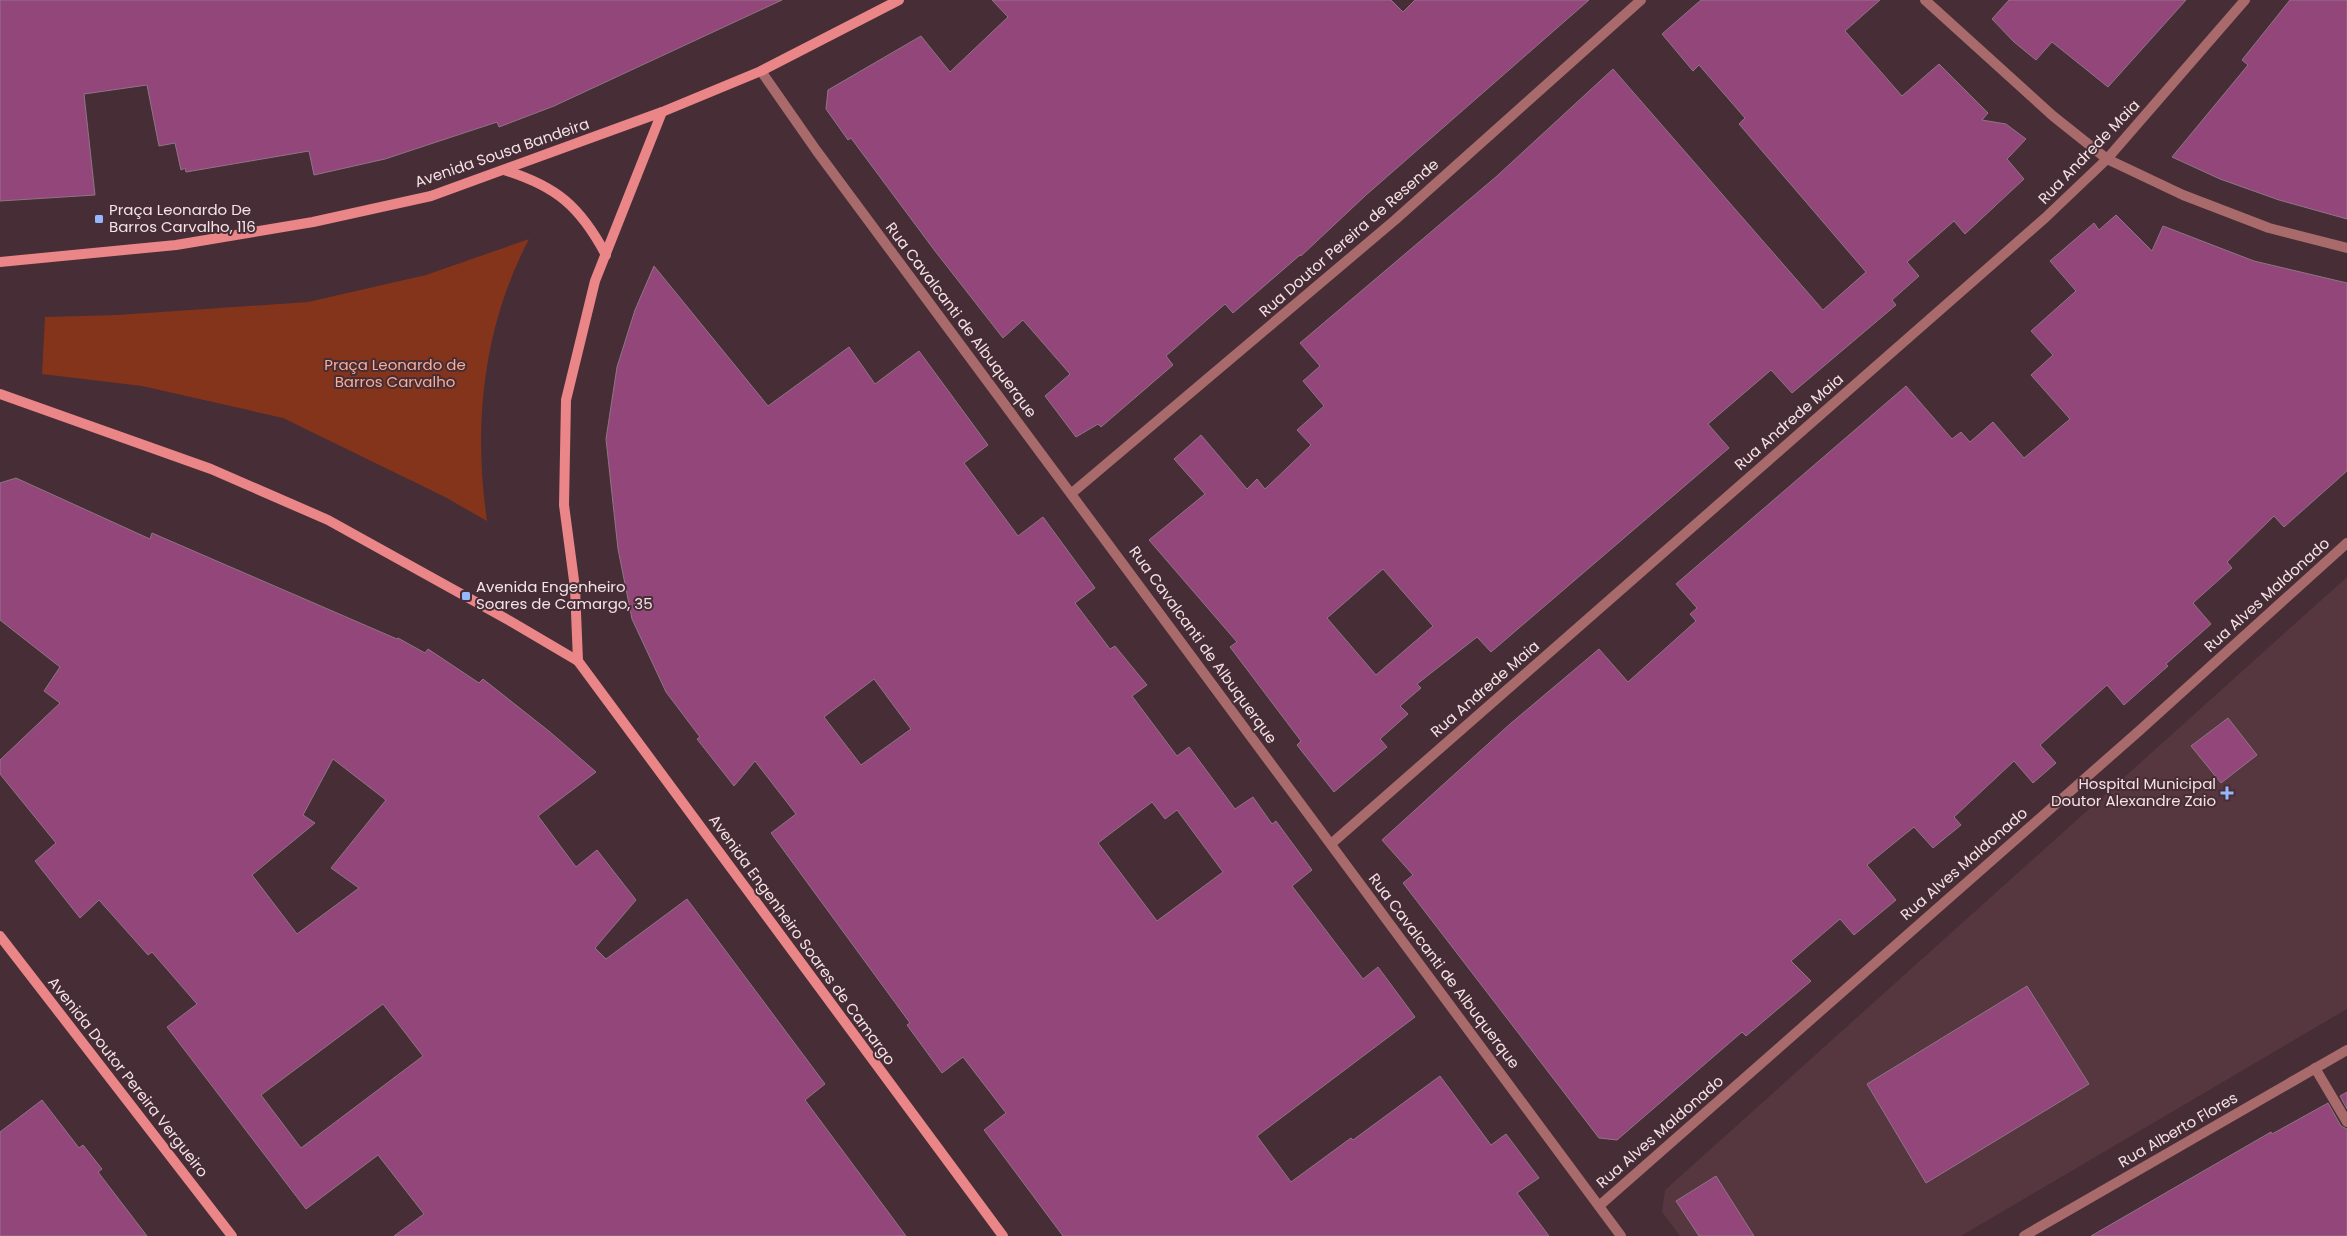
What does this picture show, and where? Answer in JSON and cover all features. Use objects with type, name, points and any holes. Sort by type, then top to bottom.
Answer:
[{"type":"street","name":"Avenida Sousa Bandeira","points":[[0,262],[176,246],[313,222],[432,196],[662,112],[762,71],[899,0]]},
{"type":"street","name":"Rua Doutor Pereira de Resende","points":[[1072,493],[1395,220],[1641,0]]},
{"type":"street","points":[[1925,0],[2053,116],[2107,160],[2183,195],[2269,228],[2347,248]]},
{"type":"street","name":"Rua Andrede Maia","points":[[1331,844],[2045,218],[2107,160],[2245,0]]},
{"type":"street","name":"Rua Cavalcanti de Albuquerque","points":[[762,71],[816,150],[1621,1236]]},
{"type":"street","points":[[578,662],[575,588],[564,505],[566,400],[595,281],[662,112]]},
{"type":"street","points":[[504,170],[548,187],[567,201],[583,217],[606,255]]},
{"type":"street","points":[[0,394],[211,469],[328,520],[510,621],[578,662]]},
{"type":"street","points":[[0,400],[11,398]]},
{"type":"street","name":"Rua Alves Maldonado","points":[[1599,1206],[2139,731],[2347,543]]},
{"type":"street","name":"Avenida Engenheiro Soares de Camargo","points":[[578,662],[1002,1236]]},
{"type":"street","name":"Avenida Doutor Pereira Vergueiro","points":[[0,936],[232,1236]]},
{"type":"street","name":"Rua Alberto Flores","points":[[2024,1236],[2347,1050]]},
{"type":"street","points":[[2315,1068],[2347,1122]]},
{"type":"shaded area","name":"Hospital Municipal Doutor Alexandre Zaio","points":[[2347,577],[2347,1009],[1961,1236],[1680,1236],[1662,1212],[1665,1190]]},
{"type":"green space","name":"Praça Leonardo de Barros Carvalho","points":[[529,239],[513,272],[501,307],[485,377],[481,448],[487,521],[445,497],[283,418],[142,386],[42,374],[45,317],[117,315],[308,302],[426,275]]},
{"type":"building","points":[[0,0],[782,0],[554,106],[499,127],[497,122],[385,159],[314,175],[309,151],[186,172],[185,168],[181,170],[175,143],[159,146],[147,85],[84,94],[95,195],[0,201]]},
{"type":"building","points":[[992,0],[1391,0],[1403,12],[1415,0],[1589,0],[1366,195],[1301,256],[1233,313],[1225,304],[1166,356],[1173,365],[1101,427],[1098,424],[1076,437],[1045,396],[1070,374],[1023,320],[1003,338],[851,138],[848,140],[826,109],[828,90],[921,36],[950,72],[1008,17]]},
{"type":"building","points":[[1701,0],[1880,0],[1845,31],[1902,96],[1939,64],[1988,113],[1982,120],[2006,124],[2026,139],[2007,159],[2024,179],[1965,234],[1954,221],[1907,262],[1919,276],[1892,300],[1896,305],[1792,393],[1771,370],[1708,424],[1729,448],[1491,652],[1477,637],[1417,684],[1421,688],[1400,706],[1408,714],[1380,739],[1387,747],[1334,792],[1297,745],[1301,741],[1230,647],[1237,642],[1149,540],[1205,494],[1174,459],[1201,435],[1247,489],[1257,479],[1265,489],[1311,445],[1297,430],[1324,406],[1303,381],[1320,366],[1300,343],[1497,176],[1613,69],[1823,310],[1866,272],[1739,124],[1745,118],[1699,65],[1693,71],[1662,34]],"holes":[[[1383,569],[1433,626],[1376,675],[1327,618]]]},
{"type":"building","points":[[2009,0],[2186,0],[2108,87],[2052,42],[2036,60],[2014,42],[1992,19]]},
{"type":"building","points":[[2290,0],[2347,0],[2347,219],[2279,200],[2220,179],[2172,157],[2248,65],[2242,60]]},
{"type":"building","points":[[2116,215],[2152,251],[2163,226],[2254,261],[2347,283],[2347,471],[2284,527],[2274,516],[2227,562],[2232,568],[2193,603],[2211,624],[2166,664],[2168,666],[2124,705],[2107,685],[2040,745],[2056,763],[2033,783],[2014,761],[1954,817],[1961,825],[1933,848],[1914,827],[1867,865],[1896,900],[1854,935],[1840,919],[1791,961],[1811,981],[1746,1036],[1742,1032],[1617,1140],[1599,1138],[1403,883],[1413,875],[1382,840],[1510,724],[1599,649],[1628,682],[1696,621],[1690,614],[1697,608],[1676,584],[1906,386],[1952,439],[1961,432],[1970,442],[1993,422],[2024,458],[2070,419],[2031,375],[2053,355],[2031,331],[2076,291],[2050,261],[2094,223],[2099,230]]},
{"type":"building","points":[[654,266],[768,406],[849,347],[875,384],[919,351],[988,445],[964,463],[1018,536],[1043,517],[1095,588],[1075,603],[1110,649],[1115,646],[1147,685],[1132,696],[1177,756],[1189,747],[1235,809],[1253,797],[1272,824],[1276,821],[1312,870],[1292,886],[1363,979],[1378,967],[1415,1017],[1257,1136],[1291,1182],[1351,1138],[1353,1140],[1440,1076],[1491,1145],[1506,1134],[1539,1178],[1517,1193],[1549,1236],[1063,1236],[984,1130],[1006,1113],[963,1057],[942,1073],[907,1025],[910,1023],[771,833],[796,814],[755,761],[734,786],[697,739],[700,737],[666,692],[632,619],[618,549],[606,439],[617,367],[635,310]],"holes":[[[874,679],[911,729],[861,765],[824,717]],[[1152,802],[1165,819],[1177,810],[1223,872],[1157,921],[1098,843]]]},
{"type":"building","points":[[16,478],[150,539],[152,533],[398,638],[425,653],[428,649],[479,683],[483,679],[550,732],[596,772],[538,816],[576,867],[597,850],[636,900],[595,948],[606,959],[687,899],[825,1084],[805,1100],[906,1236],[394,1236],[424,1214],[378,1155],[306,1209],[167,1027],[197,1004],[152,952],[148,955],[99,900],[80,918],[35,861],[56,843],[0,774],[0,760],[60,703],[44,691],[60,667],[0,620],[0,483]],"holes":[[[333,759],[386,800],[331,868],[359,888],[297,934],[252,875],[315,823],[303,815]],[[383,1004],[423,1056],[301,1148],[261,1095]]]},
{"type":"building","points":[[2228,718],[2257,755],[2221,783],[2191,746]]},
{"type":"building","points":[[2027,986],[2089,1084],[1926,1183],[1867,1084]]},
{"type":"building","points":[[2347,1092],[2347,1109],[2340,1096]]},
{"type":"building","points":[[42,1100],[79,1148],[83,1145],[102,1169],[98,1172],[147,1236],[0,1236],[0,1132]]},
{"type":"building","points":[[2328,1103],[2341,1126],[2347,1129],[2347,1236],[2091,1236],[2271,1132],[2272,1134]]},
{"type":"building","points":[[1716,1176],[1754,1236],[1699,1236],[1676,1201]]},
{"type":"place","name":"Praça Leonardo De Barros Carvalho, 116","points":[[99,219]]},
{"type":"place","name":"Avenida Engenheiro Soares de Camargo, 35","points":[[466,596]]},
{"type":"place","name":"Hospital Municipal Doutor Alexandre Zaio","points":[[2227,793]]}]
